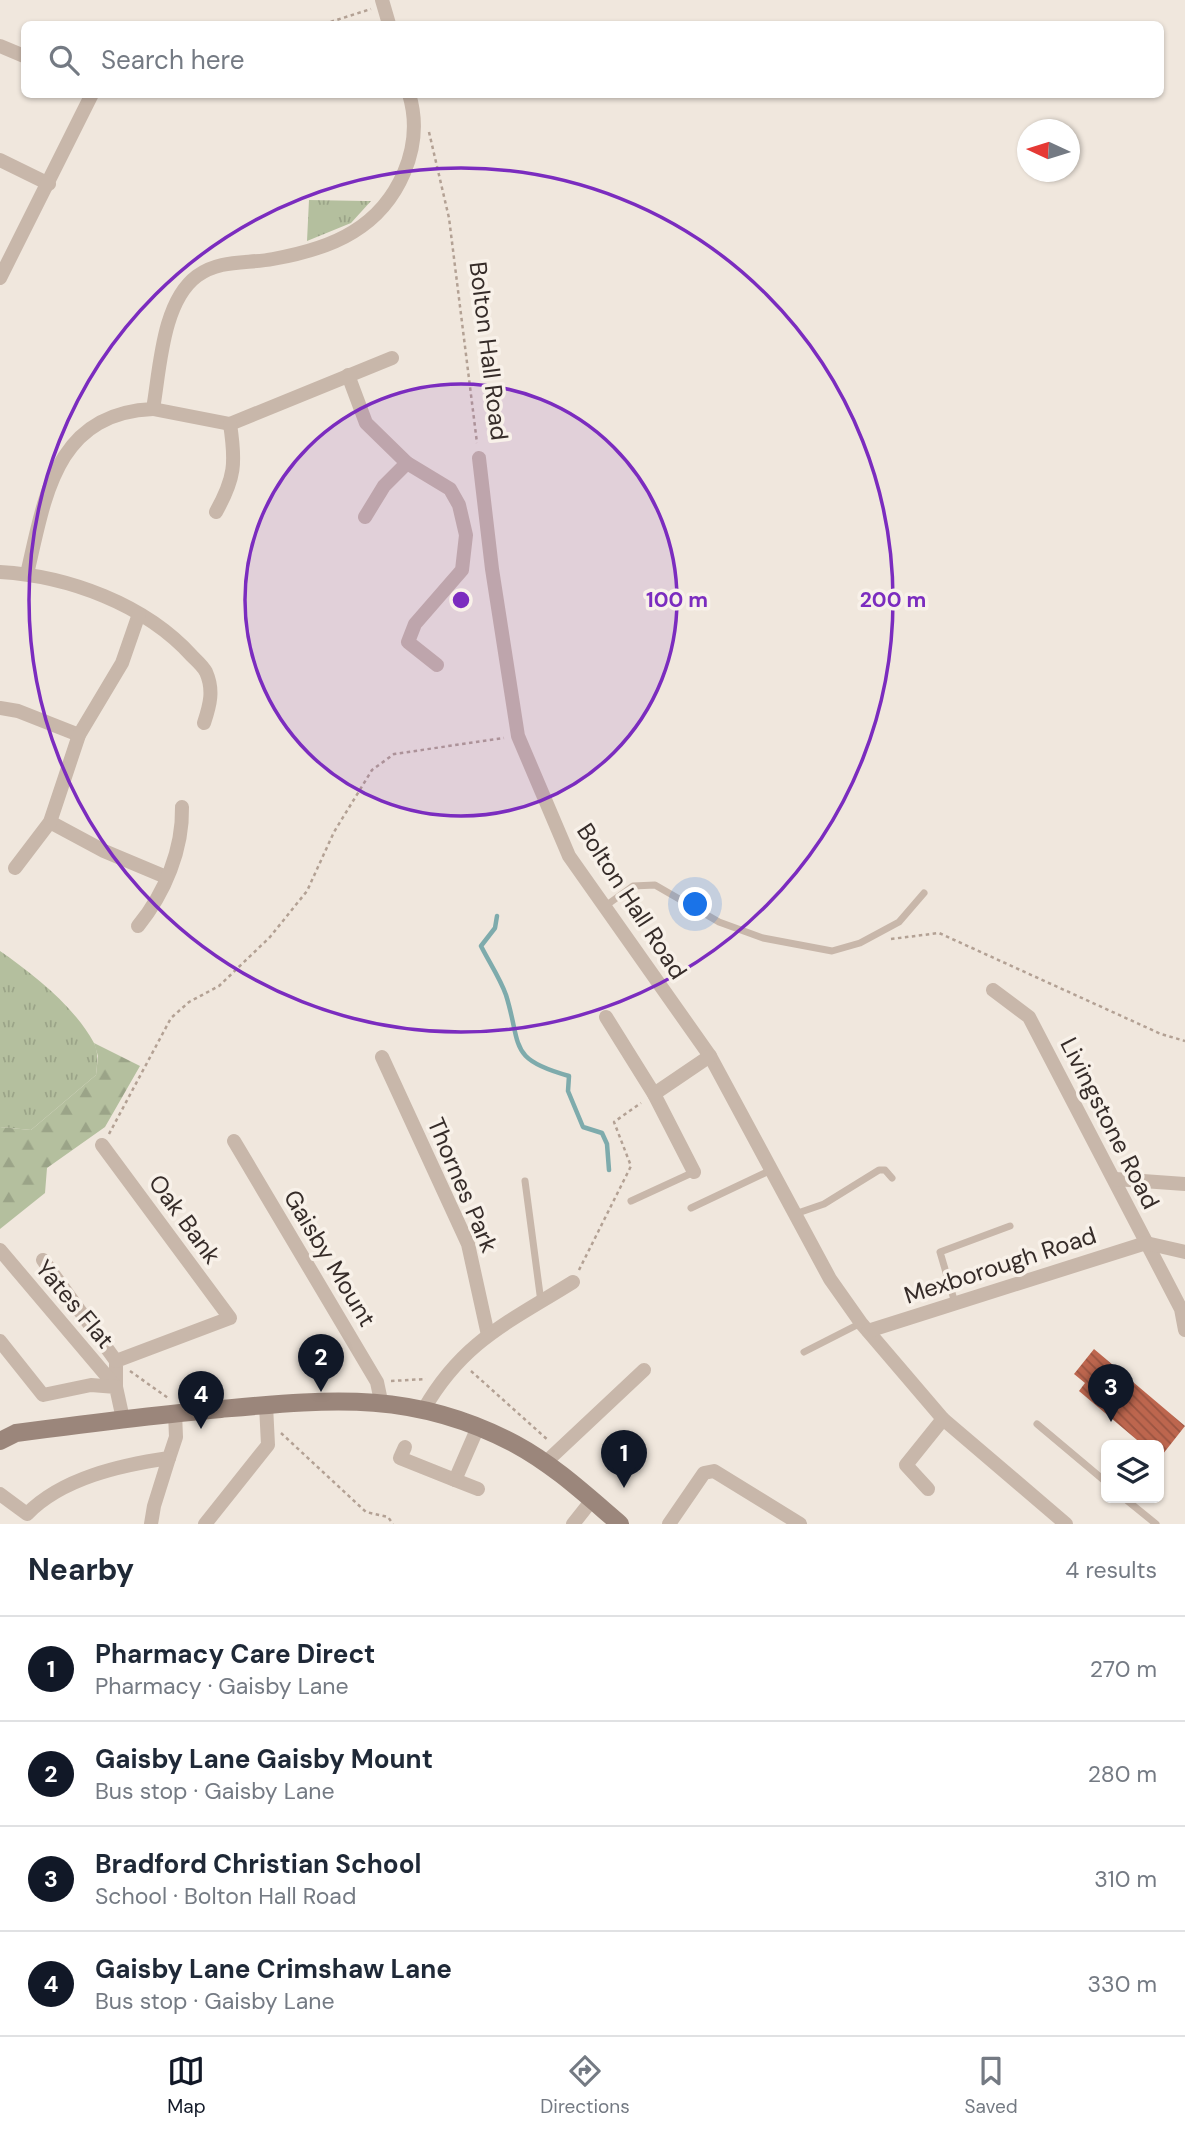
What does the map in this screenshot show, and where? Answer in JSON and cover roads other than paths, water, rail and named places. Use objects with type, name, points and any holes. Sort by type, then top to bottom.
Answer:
[{"type":"street","points":[[383,2],[388,21]]},
{"type":"street","points":[[0,46],[21,55]]},
{"type":"street","points":[[0,278],[90,98]]},
{"type":"street","points":[[153,409],[171,310],[196,277],[227,262],[271,260],[321,248],[355,232],[374,215],[400,184],[412,149],[413,110],[410,98]]},
{"type":"street","points":[[0,160],[49,184]]},
{"type":"street","points":[[27,574],[47,487],[62,456],[86,431],[132,410],[153,409],[230,424],[392,358]]},
{"type":"street","points":[[348,375],[366,423],[407,463],[450,489],[459,505],[466,536],[462,570],[415,624],[408,642],[438,665]]},
{"type":"street","points":[[216,512],[230,488],[236,459],[230,424]]},
{"type":"street","name":"Bolton Hall Road","points":[[479,458],[492,569],[518,736],[569,856],[710,1056],[769,1171],[830,1279],[865,1327],[943,1419],[1066,1524]]},
{"type":"street","points":[[365,517],[384,486],[407,463]]},
{"type":"street","points":[[0,572],[27,574],[78,586],[139,614],[181,644],[205,671],[212,696],[204,723]]},
{"type":"street","points":[[15,868],[50,822],[79,735],[122,663],[139,614]]},
{"type":"street","points":[[0,708],[18,711],[79,735]]},
{"type":"street","points":[[138,926],[150,911],[166,877],[182,832],[182,807]]},
{"type":"street","points":[[50,822],[104,851],[166,877]]},
{"type":"street","name":"Livingstone Road","points":[[993,990],[1029,1017],[1183,1310],[1185,1330]]},
{"type":"street","points":[[606,1017],[654,1094],[694,1172]]},
{"type":"street","points":[[654,1094],[710,1056]]},
{"type":"street","name":"Thornes Park","points":[[382,1057],[468,1244],[488,1335]]},
{"type":"street","name":"Gaisby Mount","points":[[234,1141],[377,1381],[381,1401]]},
{"type":"street","name":"Oak Bank","points":[[102,1144],[230,1318],[117,1361]]},
{"type":"street","points":[[1115,1179],[1185,1184]]},
{"type":"street","points":[[1146,1243],[1185,1252]]},
{"type":"street","name":"Mexborough Road","points":[[865,1327],[955,1303],[1146,1243]]},
{"type":"street","name":"Yates Flat","points":[[0,1250],[116,1387]]},
{"type":"street","points":[[43,1260],[117,1361],[116,1387],[123,1419]]},
{"type":"street","points":[[424,1409],[442,1378],[458,1359],[488,1335],[573,1282]]},
{"type":"street","points":[[0,1342],[43,1395],[91,1385],[116,1387]]},
{"type":"street","points":[[552,1456],[644,1370]]},
{"type":"street","points":[[0,1441],[16,1433],[175,1413],[267,1413],[326,1399],[381,1401],[424,1409],[552,1456],[592,1500],[620,1524]]},
{"type":"street","points":[[151,1524],[176,1437],[175,1413]]},
{"type":"street","points":[[205,1524],[268,1444],[267,1413]]},
{"type":"street","points":[[928,1489],[906,1465],[943,1419]]},
{"type":"street","points":[[456,1480],[478,1427]]},
{"type":"street","points":[[405,1447],[400,1458],[478,1489]]},
{"type":"street","points":[[0,1494],[25,1519],[45,1495],[129,1464],[169,1458]]},
{"type":"street","points":[[669,1524],[704,1473],[714,1471],[800,1524]]},
{"type":"street","points":[[573,1524],[592,1500]]},
{"type":"lane","points":[[604,907],[633,887],[655,885],[719,922],[763,939],[832,951],[874,936],[899,922],[924,893]]},
{"type":"lane","points":[[794,1214],[824,1204],[879,1170],[885,1170],[892,1178]]},
{"type":"lane","points":[[691,1208],[769,1171]]},
{"type":"lane","points":[[631,1201],[694,1172]]},
{"type":"lane","points":[[525,1181],[541,1302]]},
{"type":"lane","points":[[955,1303],[940,1252],[1010,1226]]},
{"type":"lane","points":[[804,1352],[865,1327]]},
{"type":"lane","points":[[1037,1424],[1101,1478]]},
{"type":"lane","points":[[1131,1503],[1156,1524]]},
{"type":"waterway","points":[[497,916],[495,928],[481,946],[506,995],[520,1048],[535,1063],[569,1076],[568,1091],[583,1127],[602,1133],[607,1144],[609,1170]]},
{"type":"place","name":"Gaisby Lane Gaisby Mount","points":[[321,1392]]},
{"type":"place","name":"Bradford Christian School","points":[[1111,1422]]},
{"type":"place","name":"Gaisby Lane Crimshaw Lane","points":[[201,1429]]},
{"type":"place","name":"Pharmacy Care Direct","points":[[624,1488]]}]
